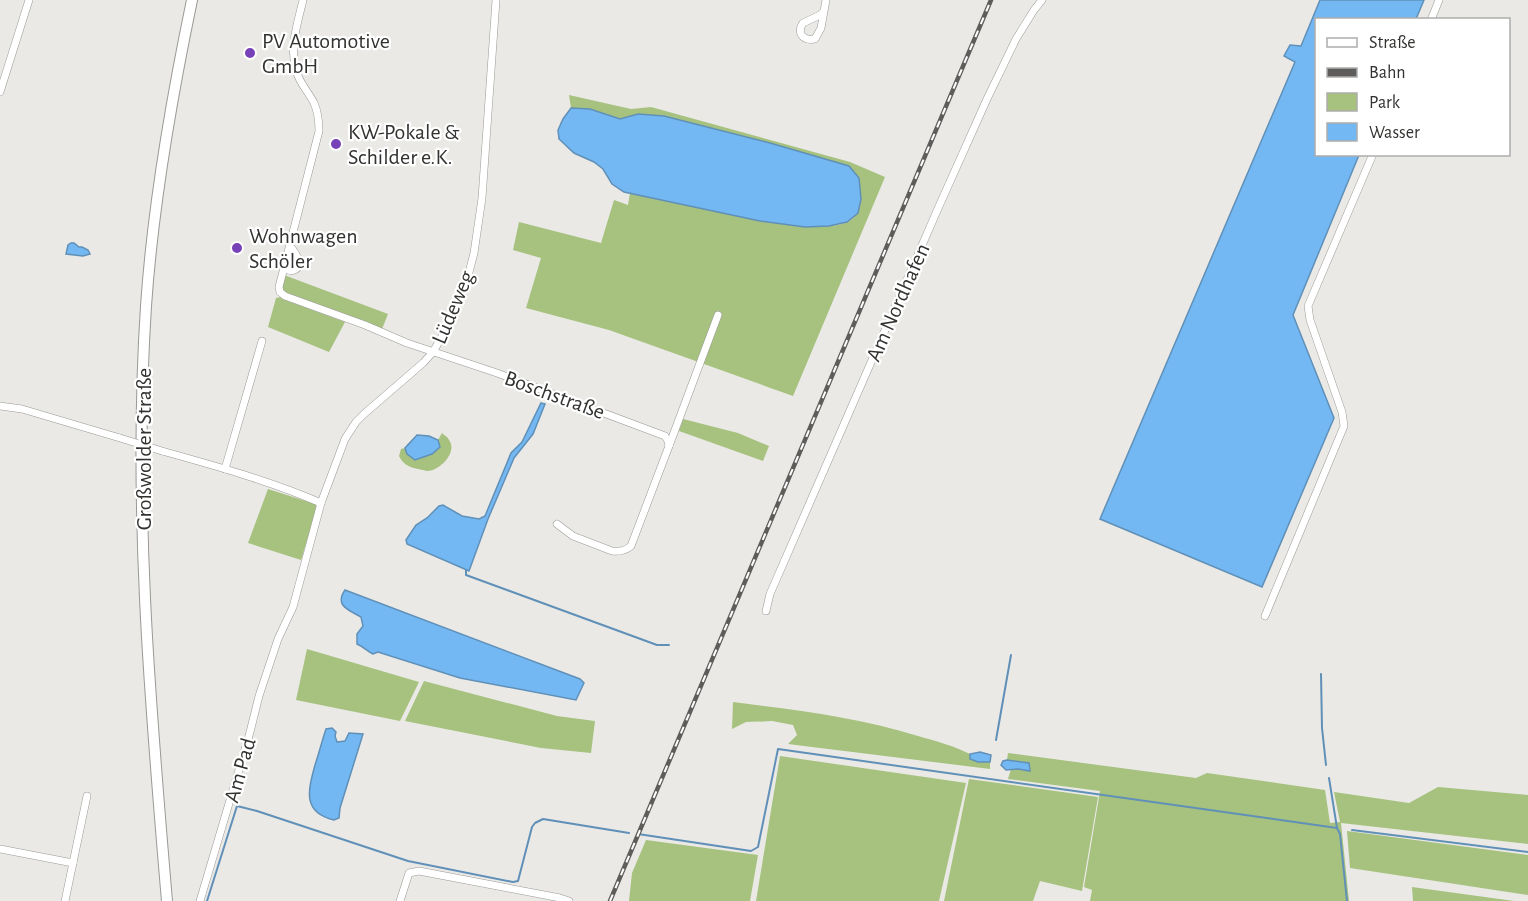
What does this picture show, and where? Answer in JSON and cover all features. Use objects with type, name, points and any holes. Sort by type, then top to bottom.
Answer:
[{"type":"main road","name":"Großwolder Straße","points":[[167,901],[147,645],[142,553],[141,440],[146,305],[152,239],[172,101],[192,0]]},
{"type":"street","points":[[0,92],[29,0]]},
{"type":"street","name":"Boschstraße","points":[[303,0],[293,56],[300,82],[314,104],[319,118],[319,131],[279,287],[280,292],[285,296],[433,352],[497,373],[665,436],[669,446]]},
{"type":"street","name":"Lüdeweg","points":[[278,639],[293,607],[321,503],[350,431],[364,414],[433,352],[445,331],[467,280],[482,198],[496,0]]},
{"type":"street","points":[[824,11],[826,0]]},
{"type":"street","name":"Am Nordhafen","points":[[766,611],[770,594],[959,162],[1016,39],[1042,0]]},
{"type":"street","points":[[1432,18],[1439,0]]},
{"type":"street","points":[[1265,616],[1344,426],[1342,412],[1310,320],[1308,306],[1372,156]]},
{"type":"street","points":[[284,267],[292,272],[298,266],[296,253],[290,246]]},
{"type":"street","points":[[557,524],[573,536],[612,551],[619,552],[631,546],[718,315]]},
{"type":"street","points":[[225,469],[262,341]]},
{"type":"street","points":[[0,406],[21,409],[225,469],[321,503]]},
{"type":"street","name":"Am Pad","points":[[200,901],[259,696],[278,639]]},
{"type":"street","points":[[65,901],[87,796]]},
{"type":"street","points":[[0,849],[73,863]]},
{"type":"street","points":[[400,901],[409,873],[419,871],[569,901]]},
{"type":"green space","points":[[569,95],[631,109],[651,107],[850,162],[885,177],[793,396],[609,330],[526,308],[541,258],[513,250],[519,222],[601,243],[614,200],[628,205],[630,193],[760,221],[792,225],[839,225],[850,221],[858,213],[638,114],[620,119],[590,109],[571,108]]},
{"type":"green space","points":[[284,275],[388,314],[382,329],[285,293],[282,289]]},
{"type":"green space","points":[[281,297],[345,322],[329,352],[268,327],[276,298]]},
{"type":"green space","points":[[683,419],[738,433],[769,446],[763,461],[679,431]]},
{"type":"green space","points":[[442,433],[449,439],[451,450],[446,460],[437,468],[427,471],[414,468],[406,465],[399,456],[401,449],[405,448],[407,455],[440,447],[438,440]]},
{"type":"green space","points":[[268,489],[315,504],[317,508],[301,560],[248,543]]},
{"type":"green space","points":[[307,649],[419,682],[400,721],[296,700]]},
{"type":"green space","points":[[424,681],[557,716],[595,721],[591,753],[541,748],[405,721]]},
{"type":"green space","points":[[733,702],[827,715],[895,729],[958,749],[970,754],[970,759],[978,762],[990,762],[990,769],[788,744],[797,735],[793,725],[772,721],[746,722],[732,729]]},
{"type":"green space","points":[[1008,753],[1196,778],[1207,773],[1325,790],[1330,823],[1340,822],[1334,792],[1409,803],[1438,787],[1528,795],[1528,844],[1341,823],[1349,901],[1090,901],[1092,890],[1084,887],[1100,791],[1008,779],[1011,769],[1019,769],[1023,762],[1007,760]]},
{"type":"green space","points":[[780,756],[966,783],[939,901],[756,901]]},
{"type":"green space","points":[[969,779],[1098,797],[1082,891],[1040,881],[1033,901],[944,901]]},
{"type":"green space","points":[[1347,831],[1528,855],[1528,895],[1350,868]]},
{"type":"green space","points":[[646,840],[758,855],[750,901],[629,901],[632,873]]},
{"type":"green space","points":[[1412,887],[1514,901],[1413,901]]},
{"type":"water","points":[[1320,0],[1424,0],[1416,18],[1315,18],[1315,156],[1359,156],[1293,315],[1334,418],[1262,587],[1100,519],[1295,62],[1284,56],[1290,45],[1301,46]]},
{"type":"water","points":[[571,108],[590,109],[620,119],[638,114],[664,116],[849,166],[859,178],[861,199],[858,213],[847,222],[829,226],[805,227],[760,221],[624,192],[612,184],[603,169],[574,153],[559,139],[558,130]]},
{"type":"water","points":[[71,243],[88,250],[90,254],[83,256],[66,254],[68,245]]},
{"type":"water","points":[[541,403],[545,404],[533,434],[514,458],[469,571],[407,544],[406,540],[416,525],[439,506],[443,505],[462,516],[479,519],[485,516],[511,453],[522,442]]},
{"type":"water","points":[[417,435],[429,436],[438,440],[440,447],[432,454],[415,460],[407,454],[405,448]]},
{"type":"water","points":[[345,590],[580,679],[584,683],[576,700],[460,678],[378,652],[373,654],[357,644],[357,634],[363,626],[361,617],[342,604],[342,595]]},
{"type":"water","points":[[332,728],[336,732],[337,742],[345,741],[349,733],[363,734],[339,818],[334,820],[317,812],[312,806],[309,792],[326,729]]},
{"type":"water","points":[[980,752],[991,755],[990,762],[970,759],[970,754]]},
{"type":"water","points":[[1007,760],[1029,763],[1030,771],[1006,770],[1001,765]]},
{"type":"waterway","points":[[466,570],[466,575],[657,645],[669,645]]},
{"type":"waterway","points":[[996,740],[1011,655]]},
{"type":"waterway","points":[[1321,674],[1322,728],[1326,765]]},
{"type":"waterway","points":[[638,834],[751,851],[758,847],[778,749],[1337,828],[1340,834],[1347,901]]},
{"type":"waterway","points":[[1329,778],[1337,828]]},
{"type":"waterway","points":[[207,901],[237,806],[408,861],[513,882],[518,881],[532,827],[543,819],[629,833]]},
{"type":"waterway","points":[[1352,830],[1528,852]]},
{"type":"railway","points":[[610,901],[991,0]]},
{"type":"place","name":"PV Automotive GmbH","points":[[250,53]]},
{"type":"place","name":"KW-Pokale & Schilder e.K.","points":[[336,144]]},
{"type":"place","name":"Wohnwagen Schöler","points":[[237,248]]}]
